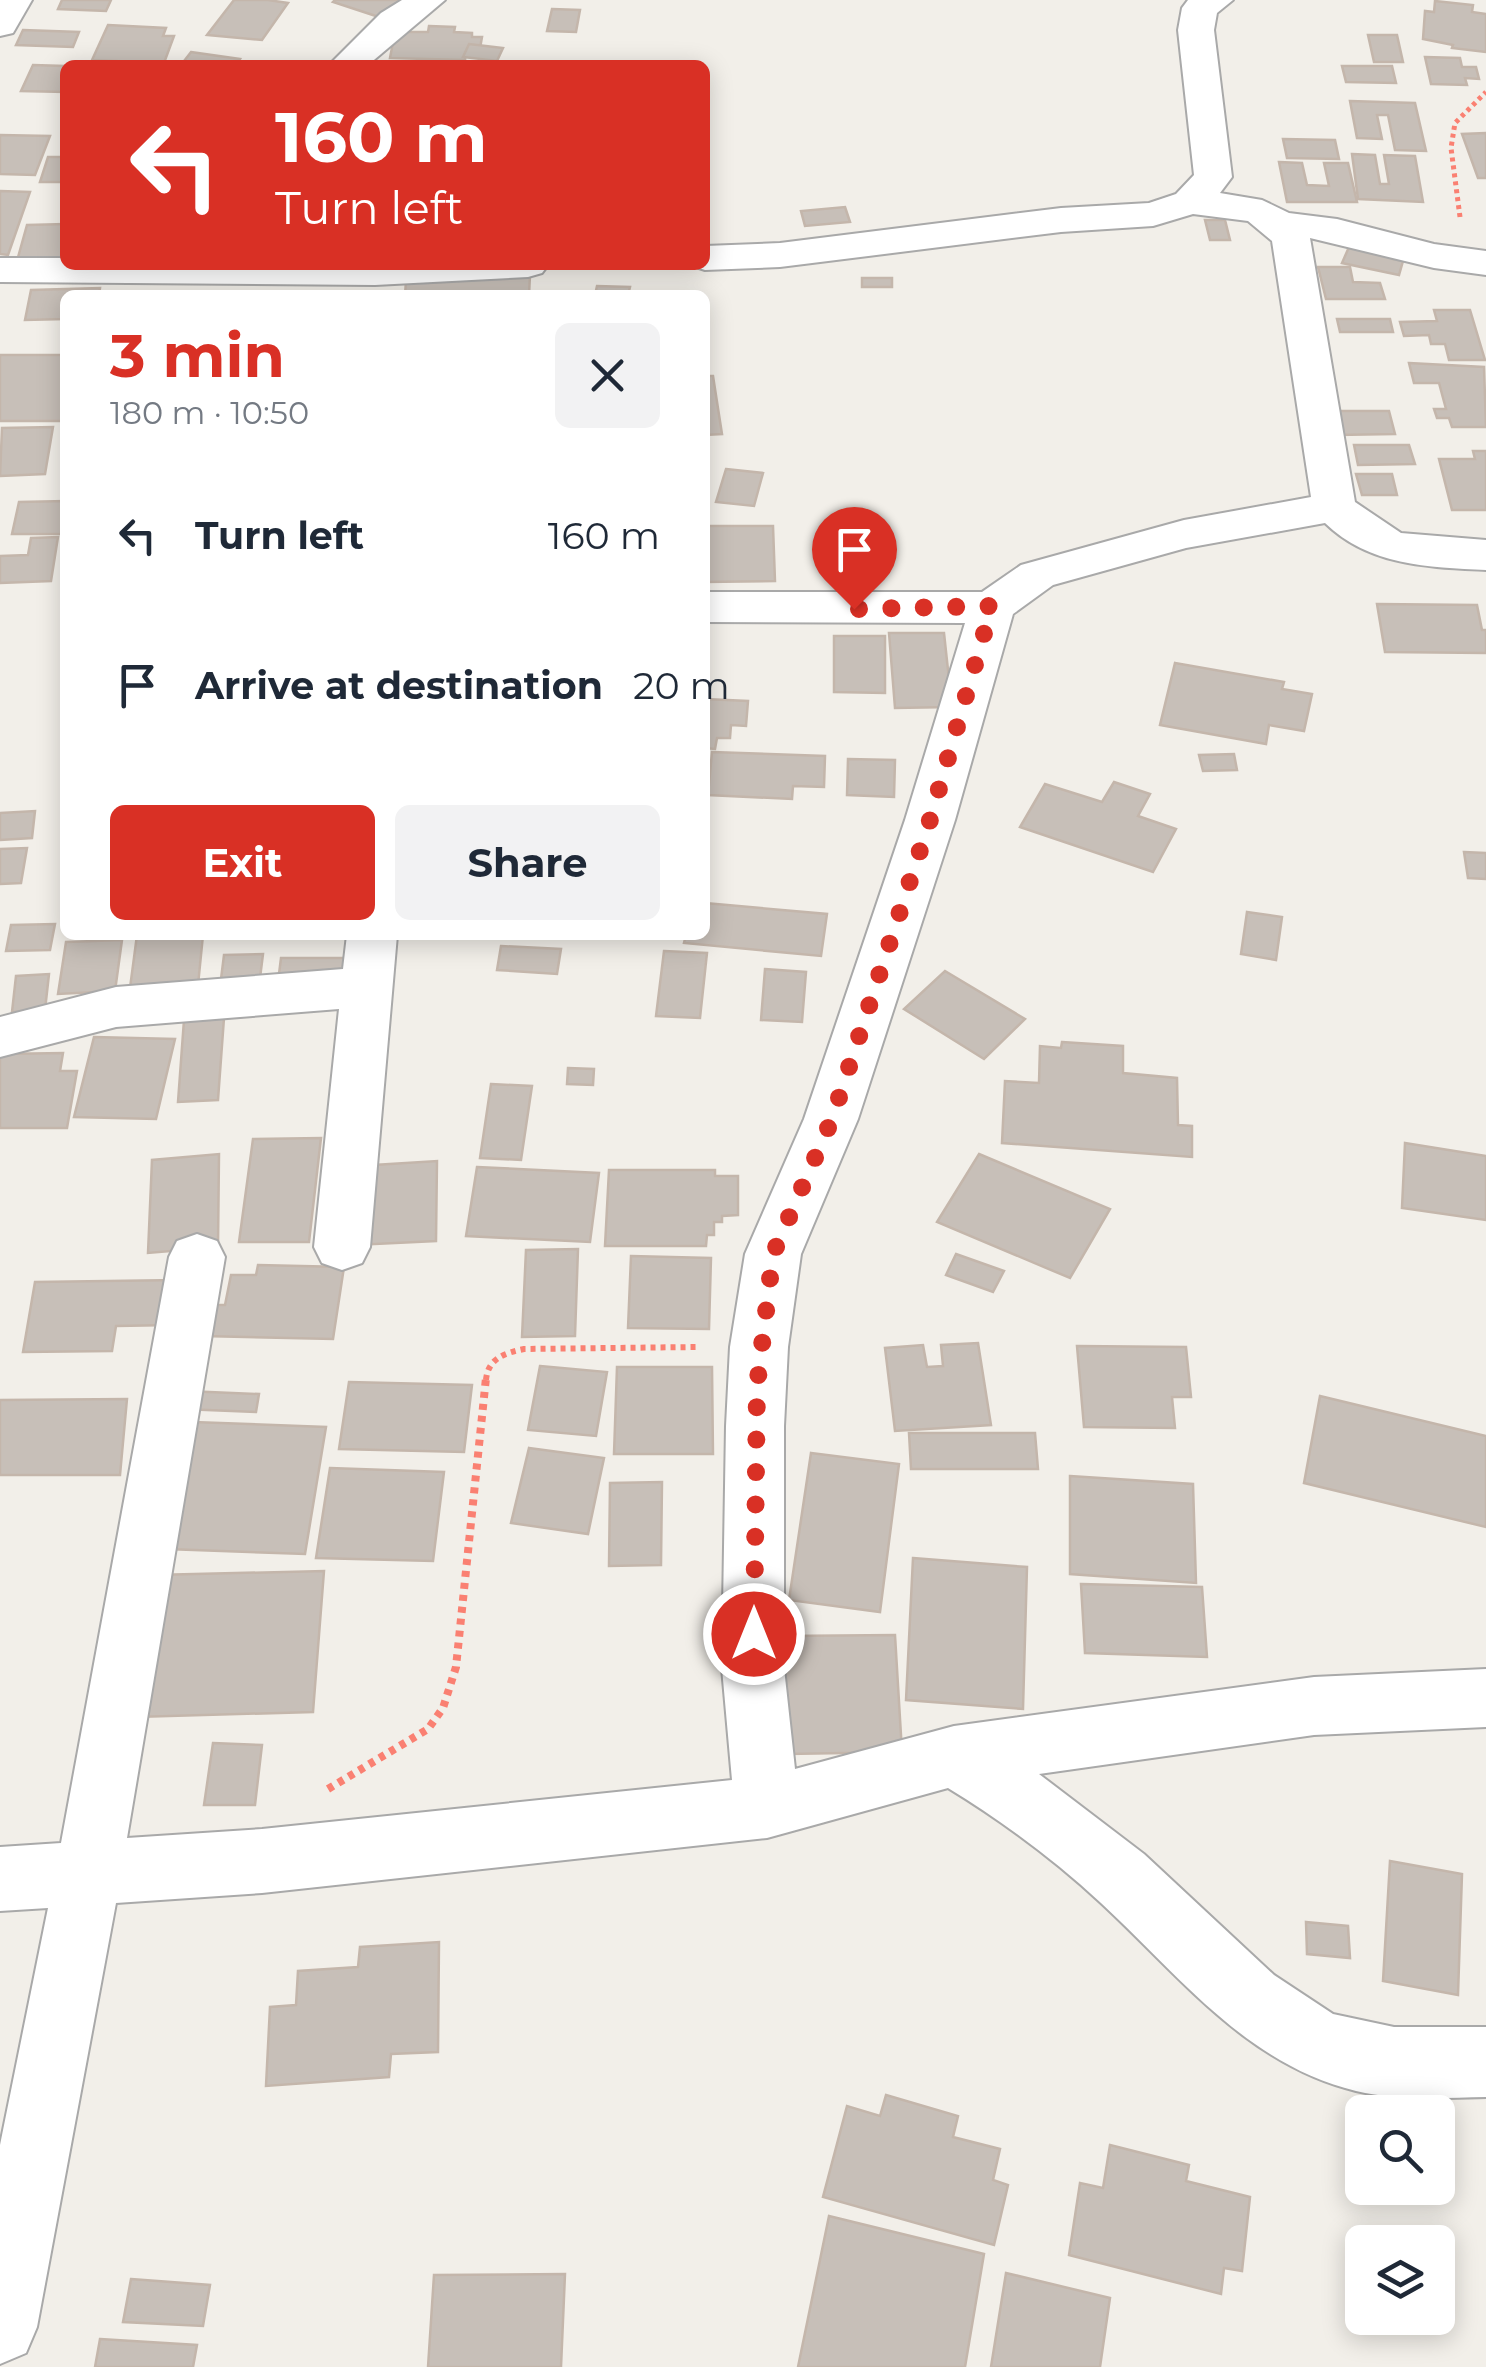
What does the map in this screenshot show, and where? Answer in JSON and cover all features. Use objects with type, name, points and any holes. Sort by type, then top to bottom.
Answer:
[{"type":"street","points":[[0,25],[14,0]]},
{"type":"street","points":[[351,60],[394,21],[427,0]]},
{"type":"street","points":[[1190,202],[1213,177],[1196,30],[1204,3]]},
{"type":"street","points":[[710,258],[780,255],[1061,220],[1153,214],[1190,202],[1270,214],[1284,224],[1292,241],[1334,506],[1356,530],[1377,542],[1422,551],[1486,556]]},
{"type":"street","points":[[1284,224],[1341,228],[1422,256],[1476,263]]},
{"type":"street","points":[[5,279],[119,270]]},
{"type":"street","points":[[173,270],[373,284],[487,270]]},
{"type":"street","points":[[710,607],[820,610],[992,606],[1037,575],[1184,534],[1334,506]]},
{"type":"street","points":[[767,1807],[754,1668],[759,1347],[773,1254],[832,1119],[930,820],[992,606]]},
{"type":"street","points":[[342,1247],[371,940]]},
{"type":"street","points":[[0,1037],[116,1007],[364,987]]},
{"type":"street","points":[[0,2328],[89,1870],[198,1257]]},
{"type":"street","points":[[0,1879],[262,1861],[767,1807],[954,1756],[1314,1706],[1486,1698]]},
{"type":"street","points":[[954,1756],[1026,1799],[1122,1878],[1201,1956],[1272,2018],[1343,2053],[1424,2063],[1486,2062]]},
{"type":"path","points":[[1476,263],[1451,148],[1455,122],[1486,92]]},
{"type":"path","points":[[324,1791],[428,1729],[443,1708],[456,1668],[487,1370],[502,1353],[524,1349],[759,1347]]},
{"type":"building","points":[[62,0],[111,0],[106,11],[58,9]]},
{"type":"building","points":[[234,0],[288,3],[262,40],[207,35]]},
{"type":"building","points":[[335,0],[402,0],[379,17]]},
{"type":"building","points":[[1435,1],[1473,5],[1472,12],[1486,14],[1486,52],[1423,39],[1425,11],[1434,12]]},
{"type":"building","points":[[552,9],[580,10],[576,32],[547,31]]},
{"type":"building","points":[[108,25],[166,28],[163,36],[174,36],[165,60],[92,60]]},
{"type":"building","points":[[429,26],[455,27],[454,32],[482,37],[479,54],[466,53],[465,60],[390,58],[395,32],[428,32]]},
{"type":"building","points":[[23,30],[79,32],[73,47],[16,45]]},
{"type":"building","points":[[1368,35],[1397,35],[1403,62],[1374,62]]},
{"type":"building","points":[[469,44],[503,48],[497,60],[463,57]]},
{"type":"building","points":[[191,52],[240,59],[239,60],[185,60]]},
{"type":"building","points":[[1425,57],[1460,58],[1462,67],[1476,67],[1479,79],[1465,78],[1467,85],[1431,84]]},
{"type":"building","points":[[33,65],[60,66],[60,92],[21,91]]},
{"type":"building","points":[[1342,66],[1392,66],[1396,83],[1346,82]]},
{"type":"building","points":[[1350,101],[1415,103],[1426,151],[1395,150],[1388,115],[1377,115],[1382,139],[1357,138]]},
{"type":"building","points":[[1486,133],[1486,178],[1478,178],[1462,134]]},
{"type":"building","points":[[0,135],[50,136],[35,175],[0,174]]},
{"type":"building","points":[[1283,139],[1335,140],[1339,159],[1287,158]]},
{"type":"building","points":[[1352,154],[1375,155],[1380,184],[1389,184],[1384,155],[1415,156],[1423,202],[1358,199]]},
{"type":"building","points":[[48,157],[60,157],[60,182],[40,182]]},
{"type":"building","points":[[1279,162],[1302,163],[1307,185],[1329,186],[1324,163],[1348,163],[1357,202],[1287,202]]},
{"type":"building","points":[[0,191],[30,192],[8,255],[0,254]]},
{"type":"building","points":[[845,207],[850,222],[805,226],[801,211]]},
{"type":"building","points":[[1205,220],[1225,220],[1230,240],[1210,240]]},
{"type":"building","points":[[60,224],[60,260],[17,261],[27,225]]},
{"type":"building","points":[[1349,247],[1396,251],[1393,259],[1403,261],[1399,275],[1342,263]]},
{"type":"building","points":[[1318,267],[1350,267],[1353,282],[1380,283],[1385,299],[1326,299]]},
{"type":"building","points":[[456,275],[530,275],[529,290],[405,290],[406,281],[455,281]]},
{"type":"building","points":[[862,278],[892,278],[892,287],[862,287]]},
{"type":"building","points":[[597,286],[630,287],[629,290],[596,290]]},
{"type":"building","points":[[100,288],[60,290],[60,319],[25,320],[31,290]]},
{"type":"building","points":[[1434,310],[1470,310],[1485,360],[1449,360],[1445,344],[1431,344],[1429,335],[1404,336],[1400,322],[1437,321]]},
{"type":"building","points":[[1337,319],[1390,319],[1393,332],[1340,332]]},
{"type":"building","points":[[0,355],[60,355],[60,421],[0,421]]},
{"type":"building","points":[[1409,363],[1484,367],[1486,427],[1452,427],[1449,418],[1437,418],[1434,409],[1446,409],[1439,383],[1414,383]]},
{"type":"building","points":[[710,376],[713,376],[722,434],[710,435]]},
{"type":"building","points":[[1330,411],[1389,411],[1395,434],[1336,435]]},
{"type":"building","points":[[53,427],[45,474],[0,476],[2,428]]},
{"type":"building","points":[[1354,445],[1409,445],[1415,464],[1358,465]]},
{"type":"building","points":[[1473,451],[1486,451],[1486,510],[1452,510],[1439,459],[1475,459]]},
{"type":"building","points":[[726,469],[763,473],[754,506],[716,502]]},
{"type":"building","points":[[1356,474],[1392,474],[1397,495],[1362,495]]},
{"type":"building","points":[[60,501],[60,534],[12,534],[19,502]]},
{"type":"building","points":[[710,526],[773,526],[775,581],[710,582]]},
{"type":"building","points":[[58,537],[51,581],[0,583],[0,556],[28,555],[31,538]]},
{"type":"building","points":[[1377,604],[1477,605],[1482,630],[1486,630],[1486,653],[1385,652]]},
{"type":"building","points":[[889,633],[944,633],[952,707],[895,708]]},
{"type":"building","points":[[834,636],[885,636],[885,693],[834,692]]},
{"type":"building","points":[[1175,663],[1284,682],[1282,689],[1312,694],[1304,731],[1269,725],[1266,744],[1160,725]]},
{"type":"building","points":[[710,699],[748,701],[746,726],[731,725],[730,738],[717,738],[715,749],[710,748]]},
{"type":"building","points":[[712,752],[825,756],[824,787],[793,786],[792,799],[710,795]]},
{"type":"building","points":[[1234,754],[1237,770],[1203,771],[1199,755]]},
{"type":"building","points":[[848,759],[895,760],[894,797],[847,795]]},
{"type":"building","points":[[1114,782],[1150,794],[1138,816],[1176,829],[1153,872],[1020,827],[1045,784],[1102,802]]},
{"type":"building","points":[[35,811],[32,838],[0,840],[0,813]]},
{"type":"building","points":[[27,848],[21,883],[0,884],[0,849]]},
{"type":"building","points":[[1464,852],[1486,853],[1486,879],[1468,878]]},
{"type":"building","points":[[710,903],[827,914],[821,956],[684,943],[710,940]]},
{"type":"building","points":[[1247,912],[1282,917],[1276,960],[1241,954]]},
{"type":"building","points":[[55,924],[50,950],[6,951],[11,925]]},
{"type":"building","points":[[122,940],[115,991],[58,994],[66,942]]},
{"type":"building","points":[[136,940],[202,940],[198,985],[130,988]]},
{"type":"building","points":[[501,946],[561,949],[557,974],[497,970]]},
{"type":"building","points":[[664,951],[707,953],[700,1018],[656,1016]]},
{"type":"building","points":[[263,954],[260,978],[221,979],[224,955]]},
{"type":"building","points":[[281,958],[345,958],[343,981],[278,982]]},
{"type":"building","points":[[765,969],[806,972],[802,1022],[761,1020]]},
{"type":"building","points":[[945,971],[1025,1019],[984,1059],[904,1009]]},
{"type":"building","points":[[49,974],[45,1010],[12,1012],[16,976]]},
{"type":"building","points":[[224,1018],[218,1100],[178,1102],[184,1020]]},
{"type":"building","points":[[94,1037],[175,1039],[156,1119],[74,1117]]},
{"type":"building","points":[[1062,1042],[1123,1046],[1123,1073],[1177,1078],[1178,1125],[1192,1126],[1192,1157],[1002,1143],[1005,1081],[1039,1083],[1040,1046],[1061,1048]]},
{"type":"building","points":[[63,1053],[60,1071],[77,1071],[67,1128],[0,1128],[0,1054]]},
{"type":"building","points":[[568,1068],[594,1069],[593,1085],[567,1084]]},
{"type":"building","points":[[491,1084],[532,1086],[521,1160],[480,1158]]},
{"type":"building","points":[[321,1138],[309,1242],[239,1242],[253,1139]]},
{"type":"building","points":[[1405,1143],[1486,1156],[1486,1220],[1402,1208]]},
{"type":"building","points":[[219,1154],[218,1247],[148,1253],[152,1160]]},
{"type":"building","points":[[979,1154],[1110,1209],[1070,1278],[937,1222]]},
{"type":"building","points":[[437,1161],[436,1241],[355,1245],[358,1166]]},
{"type":"building","points":[[477,1167],[599,1173],[590,1242],[466,1236]]},
{"type":"building","points":[[609,1170],[715,1170],[715,1176],[738,1176],[738,1215],[722,1216],[722,1222],[714,1222],[714,1235],[707,1235],[706,1246],[605,1246]]},
{"type":"building","points":[[578,1249],[575,1336],[522,1337],[526,1250]]},
{"type":"building","points":[[956,1254],[1004,1271],[993,1292],[946,1275]]},
{"type":"building","points":[[631,1256],[711,1258],[709,1329],[628,1328]]},
{"type":"building","points":[[258,1265],[344,1267],[333,1339],[203,1336],[209,1305],[225,1305],[231,1275],[256,1275]]},
{"type":"building","points":[[178,1280],[172,1325],[116,1326],[112,1351],[23,1352],[35,1282]]},
{"type":"building","points":[[978,1343],[991,1425],[895,1431],[885,1348],[923,1345],[927,1367],[943,1366],[941,1345]]},
{"type":"building","points":[[1077,1346],[1186,1347],[1191,1397],[1172,1397],[1175,1428],[1084,1427]]},
{"type":"building","points":[[540,1366],[607,1372],[596,1436],[528,1430]]},
{"type":"building","points":[[617,1367],[712,1367],[713,1454],[614,1454]]},
{"type":"building","points":[[349,1382],[472,1385],[464,1452],[339,1449]]},
{"type":"building","points":[[186,1391],[259,1394],[256,1412],[183,1409]]},
{"type":"building","points":[[1320,1396],[1486,1436],[1486,1527],[1304,1483]]},
{"type":"building","points":[[127,1399],[120,1475],[0,1475],[0,1400]]},
{"type":"building","points":[[193,1422],[326,1427],[305,1554],[167,1549]]},
{"type":"building","points":[[909,1433],[1035,1433],[1038,1469],[911,1469]]},
{"type":"building","points":[[529,1448],[604,1458],[588,1534],[511,1523]]},
{"type":"building","points":[[811,1453],[899,1464],[880,1612],[789,1600]]},
{"type":"building","points":[[330,1468],[444,1472],[433,1561],[316,1558]]},
{"type":"building","points":[[1070,1476],[1193,1484],[1196,1583],[1070,1574]]},
{"type":"building","points":[[662,1482],[661,1565],[609,1566],[610,1483]]},
{"type":"building","points":[[913,1558],[1027,1567],[1023,1709],[906,1700]]},
{"type":"building","points":[[324,1571],[313,1712],[136,1717],[154,1575]]},
{"type":"building","points":[[1081,1584],[1202,1587],[1207,1657],[1085,1653]]},
{"type":"building","points":[[895,1635],[902,1752],[788,1754],[784,1636]]},
{"type":"building","points":[[213,1743],[262,1745],[255,1805],[204,1805]]},
{"type":"building","points":[[1390,1861],[1462,1874],[1458,1995],[1383,1981]]},
{"type":"building","points":[[1306,1922],[1348,1926],[1350,1958],[1307,1954]]},
{"type":"building","points":[[439,1942],[438,2052],[391,2054],[389,2077],[266,2086],[270,2007],[296,2005],[298,1971],[358,1967],[360,1947]]},
{"type":"building","points":[[886,2095],[958,2116],[953,2137],[1000,2149],[993,2180],[1008,2185],[994,2245],[823,2197],[847,2106],[880,2116]]},
{"type":"building","points":[[1110,2145],[1189,2165],[1186,2181],[1250,2197],[1242,2271],[1224,2268],[1221,2294],[1069,2255],[1080,2183],[1103,2188]]},
{"type":"building","points":[[829,2216],[984,2254],[965,2367],[798,2367]]},
{"type":"building","points":[[1006,2273],[1110,2298],[1100,2367],[991,2367]]},
{"type":"building","points":[[565,2274],[561,2367],[428,2367],[434,2275]]},
{"type":"building","points":[[131,2279],[210,2285],[203,2326],[123,2322]]},
{"type":"building","points":[[100,2339],[197,2345],[193,2367],[95,2367]]},
{"type":"route","points":[[754,1634],[755,1426],[759,1347],[773,1254],[832,1119],[930,820],[992,606],[854,609]]}]
